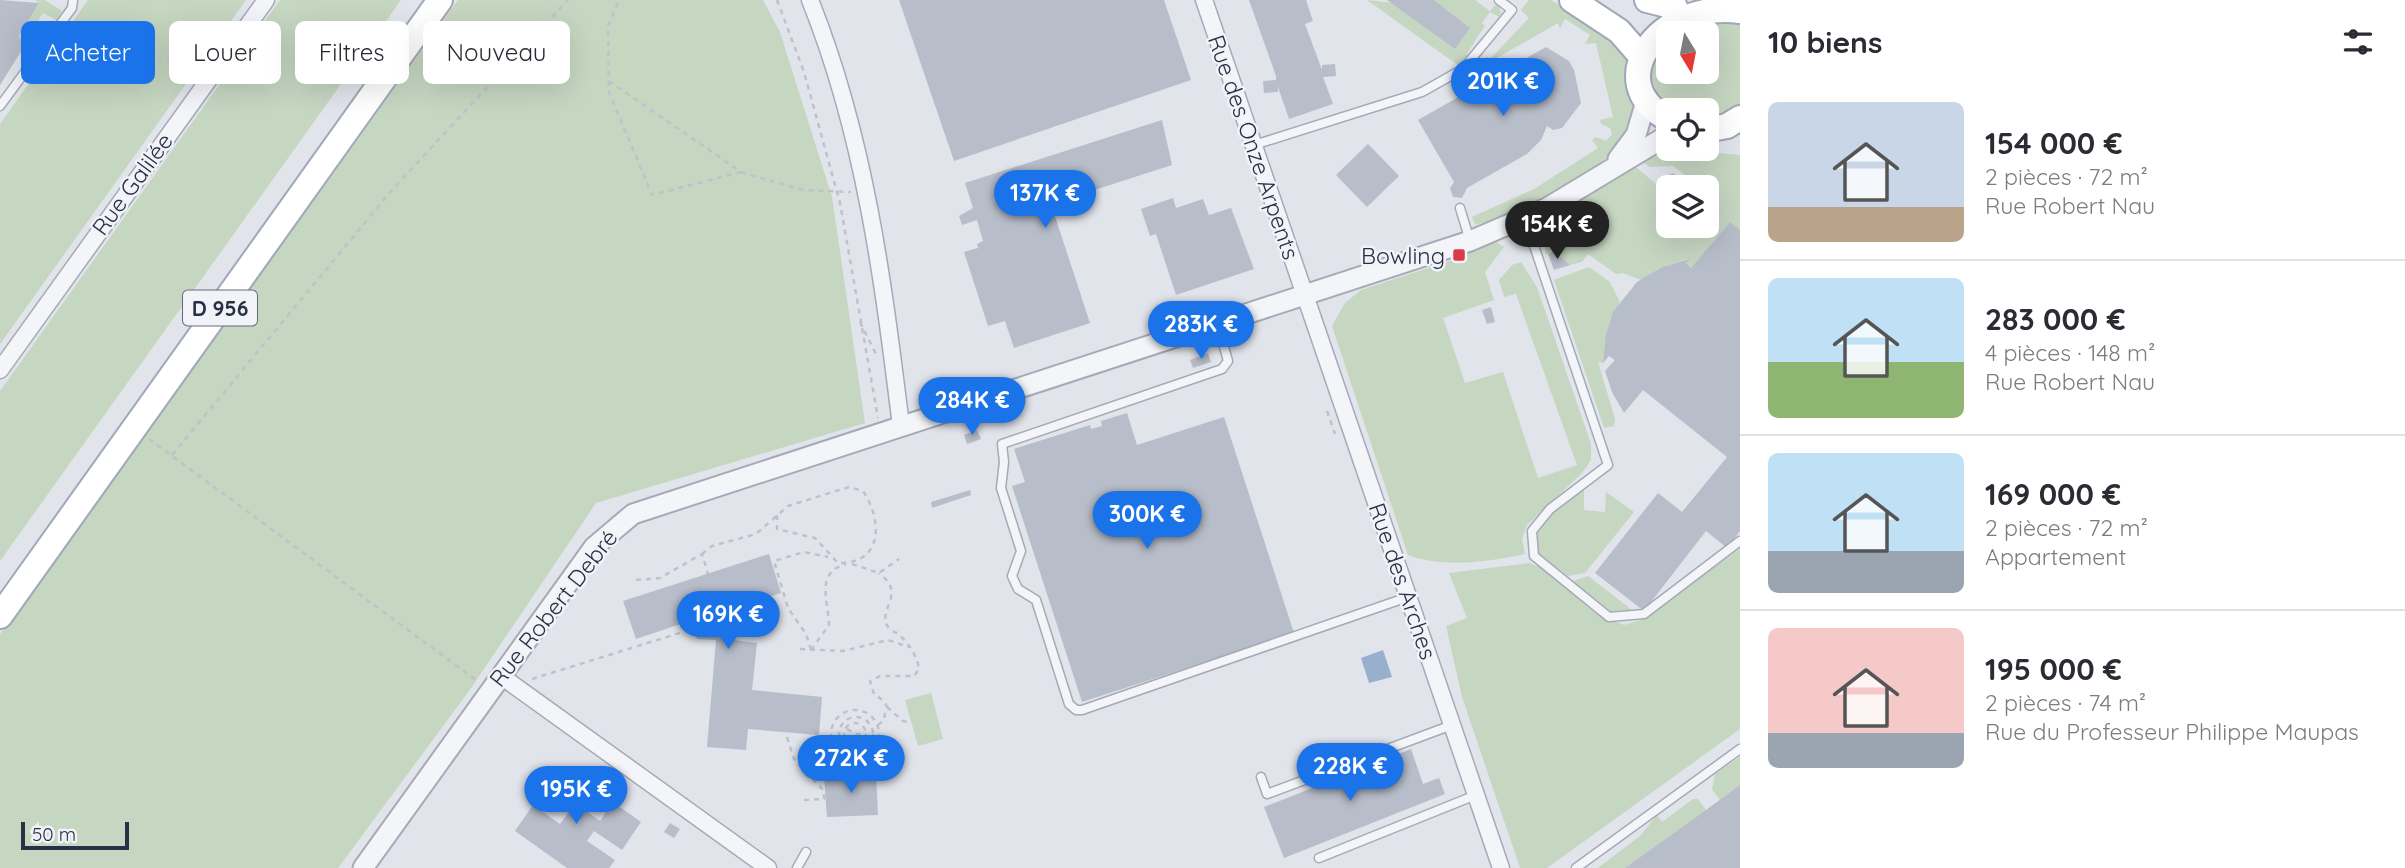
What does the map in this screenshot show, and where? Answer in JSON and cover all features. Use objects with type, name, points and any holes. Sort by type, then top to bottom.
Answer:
[{"type":"main road","name":"D 956","points":[[0,590],[422,0]]},
{"type":"main road","name":"D 956","points":[[0,616],[440,0]]},
{"type":"main road","points":[[1572,0],[1619,32],[1639,54]]},
{"type":"main road","points":[[1647,0],[1675,7]]},
{"type":"main road","points":[[1656,107],[1647,98],[1639,77],[1639,54],[1644,38],[1657,19],[1675,7],[1693,1],[1714,0],[1740,11]]},
{"type":"street","name":"Rue Galilée","points":[[0,370],[266,0]]},
{"type":"street","points":[[810,0],[851,117],[868,193],[883,274],[901,426]]},
{"type":"street","name":"Rue des Onze Arpents","points":[[1204,0],[1304,294]]},
{"type":"street","points":[[1607,171],[1636,135],[1647,98]]},
{"type":"street","name":"Rue Robert Debré","points":[[363,868],[594,547],[633,514],[1470,241],[1525,219],[1656,142]]},
{"type":"street","name":"Rue des Arches","points":[[1304,294],[1501,868]]},
{"type":"street","points":[[496,683],[768,868]]},
{"type":"lane","points":[[1254,145],[1422,92],[1464,69],[1512,10],[1499,0]]},
{"type":"lane","points":[[0,106],[72,4]]},
{"type":"lane","points":[[1460,208],[1470,241]]},
{"type":"lane","points":[[1525,219],[1608,465],[1550,509],[1532,531],[1534,556],[1609,617],[1644,614],[1740,541]]},
{"type":"lane","points":[[1217,322],[1228,361],[1222,369],[1002,444],[1004,462],[1001,488],[1021,551],[1012,576],[1018,589],[1036,600],[1069,704],[1076,710],[1082,710],[1408,597]]},
{"type":"lane","points":[[1261,777],[1267,794],[1452,725]]},
{"type":"lane","points":[[1576,868],[1740,750]]},
{"type":"lane","points":[[1320,858],[1476,794]]},
{"type":"lane","points":[[797,868],[806,852]]},
{"type":"path","points":[[172,455],[392,190],[568,0]]},
{"type":"path","points":[[619,0],[608,26],[609,92],[652,195],[741,172]]},
{"type":"path","points":[[777,0],[804,72],[836,191],[878,420]]},
{"type":"path","points":[[609,81],[741,172],[803,190],[868,193]]},
{"type":"path","points":[[858,318],[880,362],[895,372]]},
{"type":"path","points":[[135,428],[496,683]]},
{"type":"path","points":[[636,580],[660,578],[712,546],[756,534],[788,506],[849,487],[863,491],[870,501],[875,543],[872,552],[863,559],[832,571],[825,583],[824,595],[829,625],[811,650]]},
{"type":"path","points":[[777,513],[777,529],[815,538],[838,563],[879,573],[891,584],[893,593],[887,617],[888,628],[909,647],[918,661],[917,674],[880,676],[870,681],[874,694],[903,721],[911,723]]},
{"type":"path","points":[[811,650],[806,634],[788,608],[774,561],[804,552],[831,558]]},
{"type":"path","points":[[702,554],[708,574]]},
{"type":"path","points":[[879,573],[899,559]]},
{"type":"path","points":[[532,679],[686,631]]},
{"type":"path","points":[[800,649],[843,651],[888,640],[909,647]]},
{"type":"path","points":[[877,725],[883,721],[887,707]]},
{"type":"path","points":[[852,710],[867,713],[877,725],[879,737],[868,754],[853,758],[839,751],[832,740],[834,723],[852,710]]},
{"type":"path","points":[[853,717],[861,718],[872,727],[873,736],[863,750],[846,749],[839,738],[843,723],[853,717]]},
{"type":"path","points":[[859,724],[861,718]]},
{"type":"path","points":[[860,744],[848,742],[844,735],[846,728],[852,723],[859,724],[867,735]]},
{"type":"path","points":[[846,728],[856,734],[867,735]]},
{"type":"path","points":[[860,744],[867,735]]},
{"type":"path","points":[[873,736],[879,737]]},
{"type":"path","points":[[787,737],[794,759],[824,791],[824,799],[804,800]]},
{"type":"path","points":[[832,740],[839,738]]},
{"type":"path","points":[[860,744],[863,750]]},
{"type":"green space","points":[[35,0],[45,0],[62,11],[56,20],[43,13],[38,21],[28,21],[39,3]]},
{"type":"green space","points":[[88,0],[246,0],[231,21],[169,21],[169,84],[186,84],[0,344],[0,124],[28,84],[155,84],[155,21],[73,21]]},
{"type":"green space","points":[[280,0],[401,0],[386,21],[295,21],[295,84],[341,84],[0,561],[0,391],[220,84],[281,84],[281,21],[265,21]]},
{"type":"green space","points":[[458,0],[763,0],[780,32],[832,197],[865,423],[596,503],[469,691],[338,868],[0,868],[0,634],[71,530],[398,84],[409,84],[409,68],[423,49],[423,84],[570,84],[570,21],[443,21]]},
{"type":"green space","points":[[1367,0],[1393,3],[1455,48],[1470,28],[1434,0],[1475,0],[1490,11],[1498,2],[1501,13],[1499,17],[1490,12],[1482,23],[1485,26],[1459,66]]},
{"type":"green space","points":[[1529,0],[1550,0],[1619,41],[1626,59],[1631,89],[1630,130],[1613,152],[1577,179],[1536,202],[1475,225],[1472,217],[1534,189],[1598,148],[1592,140],[1596,137],[1606,141],[1612,134],[1610,128],[1601,124],[1600,120],[1613,117],[1596,43],[1585,44],[1590,35],[1565,19],[1560,29],[1558,23],[1458,80],[1486,57],[1490,59],[1529,18],[1521,10]]},
{"type":"green space","points":[[1737,21],[1740,24],[1740,107],[1733,113],[1719,117],[1719,98],[1661,98],[1652,76],[1651,59],[1655,49],[1656,84],[1719,84],[1719,22]]},
{"type":"green space","points":[[1656,150],[1656,161],[1719,161],[1719,153],[1740,155],[1740,230],[1730,222],[1719,235],[1719,175],[1685,175],[1673,166],[1650,167],[1644,163]]},
{"type":"green space","points":[[1628,167],[1637,168],[1656,184],[1656,238],[1716,238],[1691,268],[1686,263],[1688,259],[1662,267],[1641,280],[1623,273],[1616,274],[1588,254],[1582,262],[1570,265],[1553,252],[1546,255],[1546,242],[1552,228],[1562,216],[1589,192]]},
{"type":"green space","points":[[1495,241],[1504,247],[1485,272],[1494,300],[1443,318],[1465,383],[1503,372],[1538,478],[1577,465],[1516,294],[1504,297],[1499,280],[1512,265],[1521,262],[1537,287],[1591,444],[1591,460],[1582,473],[1527,525],[1522,539],[1525,554],[1450,563],[1421,559],[1408,555],[1332,326],[1345,303],[1361,290],[1465,256],[1464,251]]},
{"type":"green space","points":[[1589,267],[1610,282],[1620,302],[1609,324],[1603,363],[1598,362],[1615,419],[1614,426],[1604,428],[1554,280]]},
{"type":"green space","points":[[1584,488],[1584,510],[1605,512],[1606,492],[1634,512],[1585,573],[1568,576],[1537,552],[1535,536],[1560,505]]},
{"type":"green space","points":[[1740,549],[1740,729],[1547,868],[1520,868],[1462,697],[1446,626],[1467,618],[1449,573],[1529,563],[1542,568],[1595,613],[1624,625],[1641,620]]},
{"type":"green space","points":[[1588,576],[1632,610],[1611,611],[1573,581]]},
{"type":"green space","points":[[931,693],[943,739],[918,746],[905,700]]},
{"type":"green space","points":[[1740,757],[1740,785],[1720,800],[1712,789],[1715,774]]},
{"type":"green space","points":[[1693,799],[1698,799],[1706,810],[1625,868],[1598,868],[1640,836],[1657,815],[1662,822]]},
{"type":"water","points":[[1383,650],[1392,677],[1369,683],[1361,658]]},
{"type":"building","points":[[0,0],[39,3],[28,21],[21,21],[18,37],[21,39],[21,52],[0,85]]},
{"type":"building","points":[[899,0],[1164,0],[1191,80],[954,161]]},
{"type":"building","points":[[1249,0],[1306,0],[1313,21],[1305,24],[1322,70],[1322,65],[1335,64],[1336,76],[1323,77],[1333,104],[1289,119],[1278,87],[1278,92],[1264,93],[1263,81],[1276,80],[1276,76]]},
{"type":"building","points":[[1387,0],[1434,0],[1470,28],[1455,49]]},
{"type":"building","points":[[1546,47],[1569,61],[1574,70],[1581,103],[1562,128],[1553,130],[1547,126],[1541,140],[1527,154],[1467,188],[1462,198],[1453,197],[1450,188],[1454,182],[1418,120]]},
{"type":"building","points":[[1162,120],[1172,165],[1051,204],[1090,323],[1014,348],[1005,321],[988,326],[964,252],[978,248],[977,244],[983,241],[977,220],[962,225],[959,216],[973,208],[965,183]]},
{"type":"building","points":[[1368,144],[1399,176],[1367,207],[1336,175]]},
{"type":"building","points":[[1173,198],[1176,208],[1203,199],[1209,215],[1231,208],[1254,269],[1176,295],[1156,234],[1150,236],[1141,209]]},
{"type":"building","points":[[1730,222],[1740,230],[1740,531],[1727,548],[1706,531],[1644,611],[1595,573],[1658,493],[1682,512],[1727,457],[1643,390],[1624,413],[1612,392],[1605,371],[1615,360],[1609,356],[1603,363],[1606,335],[1613,312],[1637,282],[1662,267],[1690,259],[1686,263],[1691,268]]},
{"type":"building","points":[[1553,251],[1570,265],[1554,270],[1548,254]]},
{"type":"building","points":[[1491,307],[1495,322],[1487,324],[1482,310]]},
{"type":"building","points":[[1208,353],[1211,362],[1193,368],[1190,360]]},
{"type":"building","points":[[1127,413],[1137,445],[1224,417],[1294,633],[1082,702],[1012,486],[1025,482],[1014,449],[1090,425],[1091,429],[1102,426],[1101,421]]},
{"type":"building","points":[[977,430],[981,439],[967,444],[964,435]]},
{"type":"building","points":[[970,490],[971,495],[932,508],[931,502]]},
{"type":"building","points":[[769,554],[781,593],[724,611],[733,640],[757,643],[752,690],[822,697],[819,735],[748,729],[746,750],[707,747],[716,640],[697,639],[690,621],[636,639],[623,601]]},
{"type":"building","points":[[1411,749],[1423,784],[1439,778],[1445,794],[1284,858],[1264,807]]},
{"type":"building","points":[[562,766],[591,786],[578,805],[600,821],[613,802],[641,822],[622,850],[594,831],[587,841],[615,860],[609,868],[567,868],[515,831],[533,805],[560,824],[569,812],[543,794]]},
{"type":"building","points":[[876,774],[878,815],[827,817],[824,776]]},
{"type":"building","points":[[1740,785],[1740,868],[1625,868],[1706,810]]},
{"type":"building","points":[[670,823],[680,829],[674,838],[664,832]]},
{"type":"place","name":"Bowling","points":[[1459,255]]}]
